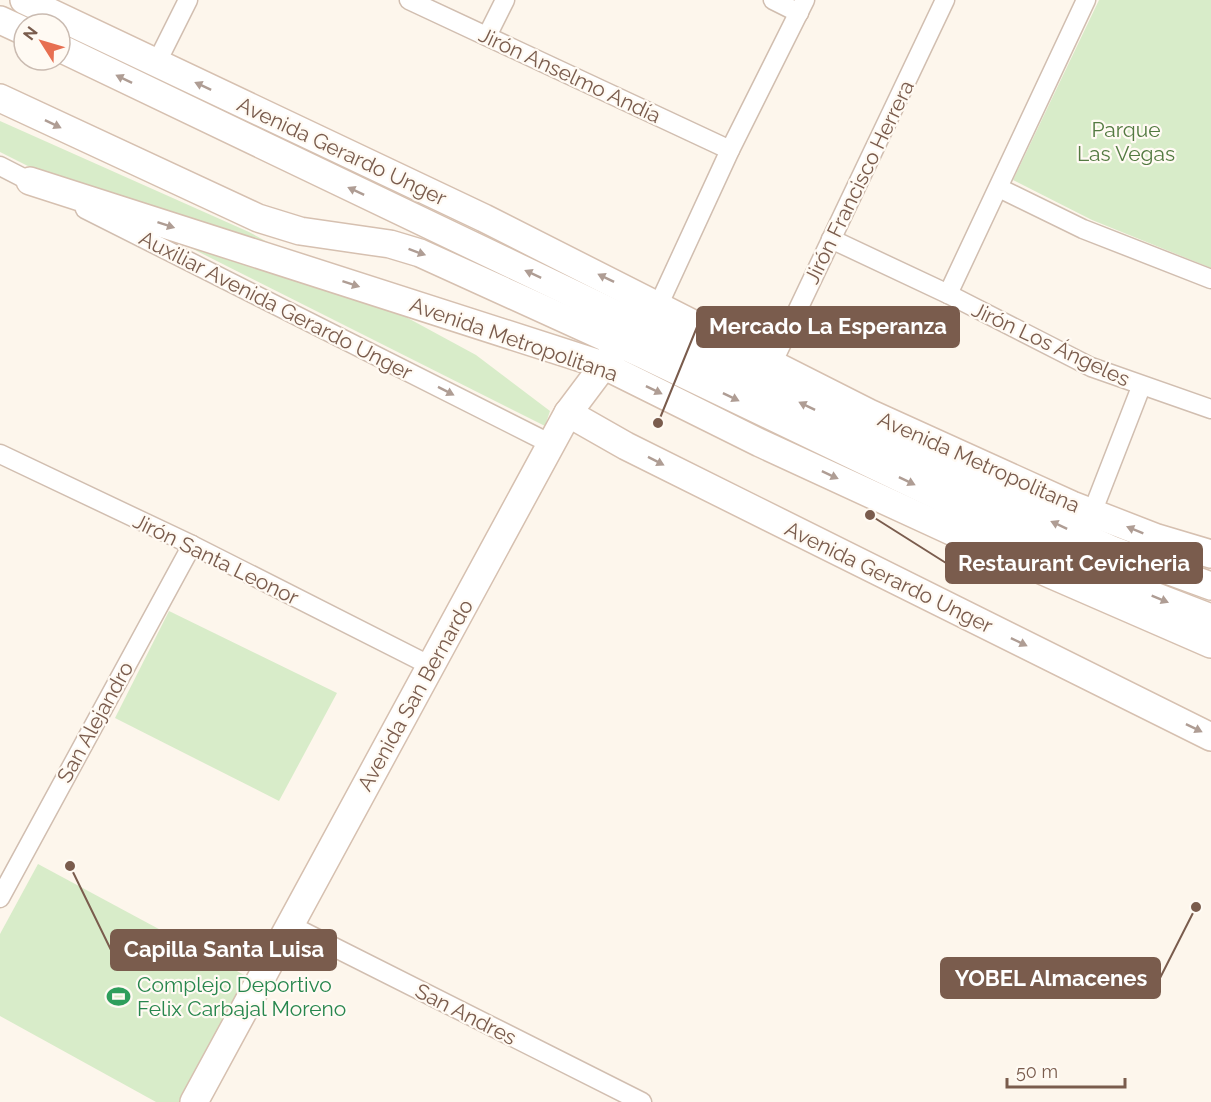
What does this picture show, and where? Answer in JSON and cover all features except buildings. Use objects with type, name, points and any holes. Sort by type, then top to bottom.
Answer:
[{"type":"street","points":[[156,64],[188,0]]},
{"type":"street","name":"Jirón Anselmo Andía","points":[[409,0],[730,150]]},
{"type":"street","points":[[487,36],[505,0]]},
{"type":"street","points":[[659,304],[730,150],[802,6],[773,0]]},
{"type":"street","name":"Jirón Francisco Herrera","points":[[772,364],[945,0]]},
{"type":"street","points":[[948,294],[1086,0]]},
{"type":"street","name":"Avenida Gerardo Unger","points":[[39,3],[156,64],[484,218],[659,304]]},
{"type":"street","name":"Avenida Gerardo Unger","points":[[72,54],[642,327]]},
{"type":"street","points":[[0,98],[258,218],[300,231],[381,242],[420,253],[621,345]]},
{"type":"street","name":"Auxiliar Avenida Gerardo Unger","points":[[0,166],[551,444]]},
{"type":"street","name":"Avenida Metropolitana","points":[[30,181],[603,365],[760,443],[940,526],[1211,644]]},
{"type":"street","points":[[999,188],[1083,229],[1211,279]]},
{"type":"street","name":"Jirón Los Ángeles","points":[[831,239],[948,294],[1081,363],[1141,387],[1211,409]]},
{"type":"street","name":"Avenida San Bernardo","points":[[194,1102],[568,413],[603,365],[642,327],[659,304]]},
{"type":"street","name":"Avenida Metropolitana","points":[[659,304],[869,413],[1092,513],[1157,538],[1211,554]]},
{"type":"street","name":"Avenida Metropolitana","points":[[642,327],[1101,545],[1211,586]]},
{"type":"street","name":"Avenida Metropolitana","points":[[621,345],[1113,580],[1211,618]]},
{"type":"street","points":[[1092,513],[1141,387]]},
{"type":"street","name":"Avenida Gerardo Unger","points":[[568,413],[637,451],[1211,737]]},
{"type":"street","name":"Jirón Santa Leonor","points":[[0,454],[192,545],[430,666]]},
{"type":"street","name":"San Alejandro","points":[[0,898],[192,545]]},
{"type":"street","points":[[1171,572],[1211,560]]},
{"type":"street","name":"San Andres","points":[[290,925],[642,1102]]},
{"type":"green space","name":"Parque Las Vegas","points":[[1099,0],[1211,0],[1211,268],[1092,220],[1013,180]]},
{"type":"green space","points":[[0,121],[249,232],[476,355],[550,411],[545,426],[0,152]]},
{"type":"green space","points":[[169,611],[337,693],[279,801],[115,718]]},
{"type":"green space","name":"Complejo Deportivo Felix Carbajal Moreno","points":[[38,864],[248,977],[181,1102],[156,1102],[0,1016],[0,934]]},
{"type":"place","name":"Mercado La Esperanza","points":[[658,423]]},
{"type":"place","name":"Restaurant Cevicheria","points":[[870,515]]},
{"type":"place","name":"Capilla Santa Luisa","points":[[70,866]]},
{"type":"place","name":"YOBEL Almacenes","points":[[1196,907]]},
{"type":"place","name":"Complejo Deportivo Felix Carbajal Moreno","points":[[119,996]]}]
